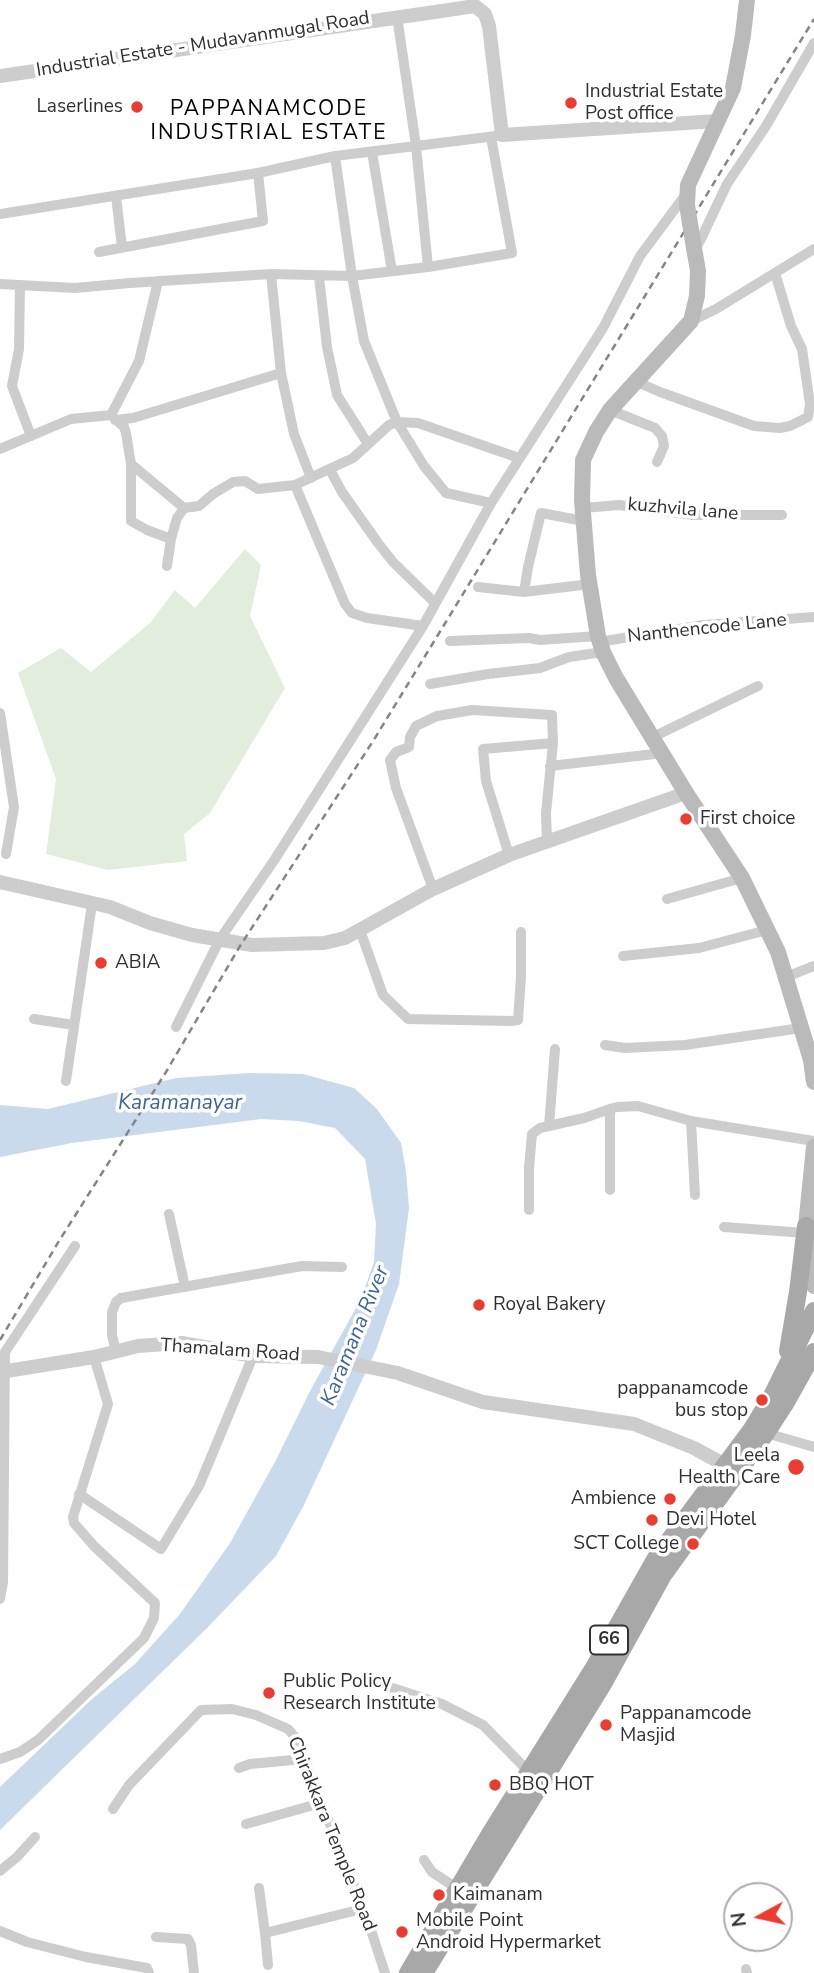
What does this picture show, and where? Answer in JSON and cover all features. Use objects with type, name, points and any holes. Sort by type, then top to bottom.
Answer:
[{"type":"main road","points":[[747,0],[733,88],[688,185],[687,198],[698,271],[697,296],[691,321],[610,410],[596,432],[583,460],[584,514],[588,575],[600,643],[686,793],[743,878],[778,952],[811,1060],[814,1082]]},
{"type":"main road","points":[[781,1380],[808,1233],[814,1147]]},
{"type":"main road","points":[[808,1233],[814,1286]]},
{"type":"main road","points":[[797,1300],[814,1310]]},
{"type":"main road","name":"66","points":[[408,1973],[595,1666],[656,1558],[730,1468],[781,1380],[814,1310]]},
{"type":"main road","points":[[424,1973],[603,1684],[663,1574],[730,1468],[766,1433],[814,1352]]},
{"type":"street","name":"Industrial Estate - Mudavanmugal Road","points":[[0,75],[469,5],[481,8],[489,26],[497,136]]},
{"type":"street","points":[[397,16],[416,146],[428,267]]},
{"type":"street","points":[[694,248],[727,184],[766,126],[814,43]]},
{"type":"street","points":[[0,214],[258,173],[335,156],[497,136],[717,121]]},
{"type":"street","points":[[0,284],[75,288],[271,274],[352,276],[512,253],[497,136]]},
{"type":"street","points":[[372,152],[392,271]]},
{"type":"street","points":[[335,156],[364,341],[397,422],[424,466],[446,493],[491,503]]},
{"type":"street","points":[[99,252],[263,220],[258,173]]},
{"type":"street","points":[[116,196],[122,248]]},
{"type":"street","points":[[176,1027],[220,939],[275,859],[423,626],[491,503],[603,327],[640,256],[687,198]]},
{"type":"street","points":[[691,321],[813,254]]},
{"type":"street","points":[[635,381],[763,428],[790,426],[808,416],[810,404],[802,349],[791,326],[775,273]]},
{"type":"street","points":[[271,274],[281,373],[294,434],[311,478]]},
{"type":"street","points":[[319,276],[327,347],[337,395],[368,444]]},
{"type":"street","points":[[113,418],[139,361],[158,281]]},
{"type":"street","points":[[20,285],[19,349],[12,386],[31,436]]},
{"type":"street","points":[[0,449],[71,419],[133,418],[281,373]]},
{"type":"street","points":[[610,410],[655,428],[662,436],[664,446],[657,462]]},
{"type":"street","points":[[113,418],[124,426],[131,464],[131,520],[171,540]]},
{"type":"street","points":[[167,566],[171,540],[180,512],[184,509],[200,506],[233,482],[244,481],[258,489],[295,485],[353,458],[390,425],[397,422],[418,423],[519,458]]},
{"type":"street","points":[[131,464],[184,509]]},
{"type":"street","points":[[330,470],[342,492],[393,562],[435,603]]},
{"type":"street","points":[[295,485],[345,604],[352,613],[423,626]]},
{"type":"street","name":"kuzhvila lane","points":[[524,592],[541,513],[584,514],[619,505],[693,515],[782,515]]},
{"type":"street","points":[[478,587],[524,592],[582,585]]},
{"type":"street","name":"Nanthencode Lane","points":[[600,643],[704,625],[814,617]]},
{"type":"street","points":[[450,641],[529,638],[600,643]]},
{"type":"street","points":[[430,684],[540,668],[600,643]]},
{"type":"street","points":[[653,737],[758,686]]},
{"type":"street","points":[[433,889],[396,788],[390,760],[396,751],[410,747],[410,737],[416,726],[437,716],[472,710],[552,715],[553,743],[546,813],[547,841]]},
{"type":"street","points":[[1,719],[14,807],[6,854]]},
{"type":"street","points":[[509,855],[486,781],[483,750],[553,743]]},
{"type":"street","points":[[550,766],[663,753]]},
{"type":"street","points":[[0,882],[110,907],[149,923],[181,932],[252,945],[294,945],[335,940],[345,938],[433,889],[509,855],[686,793]]},
{"type":"street","points":[[667,899],[743,878]]},
{"type":"street","points":[[66,1081],[92,904]]},
{"type":"street","points":[[360,930],[383,995],[408,1019],[511,1021],[518,1020],[521,932]]},
{"type":"street","points":[[624,956],[699,948],[767,930]]},
{"type":"street","points":[[786,977],[814,967]]},
{"type":"street","points":[[34,1019],[74,1025]]},
{"type":"street","points":[[605,1045],[625,1048],[685,1045],[801,1028]]},
{"type":"street","points":[[549,1126],[555,1049]]},
{"type":"street","points":[[529,1210],[532,1134],[540,1128],[617,1107],[638,1106],[691,1121],[814,1141]]},
{"type":"street","points":[[610,1110],[610,1190]]},
{"type":"street","points":[[691,1121],[695,1195]]},
{"type":"street","points":[[169,1214],[184,1287]]},
{"type":"street","points":[[724,1227],[808,1233]]},
{"type":"street","points":[[0,1599],[3,1583],[2,1371],[5,1352],[75,1246]]},
{"type":"street","points":[[116,1352],[112,1335],[112,1312],[121,1298],[302,1266],[342,1266]]},
{"type":"street","name":"Thamalam Road","points":[[2,1371],[94,1357],[138,1346],[182,1343],[253,1356],[318,1357],[398,1373],[483,1402],[634,1424],[694,1448],[730,1468]]},
{"type":"street","points":[[79,1494],[161,1549],[199,1486],[253,1356]]},
{"type":"street","points":[[0,1759],[20,1752],[38,1740],[144,1638],[154,1618],[155,1603],[94,1546],[74,1523],[79,1494],[108,1404],[94,1357]]},
{"type":"street","points":[[766,1433],[814,1447]]},
{"type":"street","points":[[374,1682],[442,1704],[483,1725],[530,1773]]},
{"type":"street","name":"Chirakkara Temple Road","points":[[113,1808],[189,1720],[201,1710],[232,1709],[256,1715],[288,1729],[296,1738],[385,1973]]},
{"type":"street","points":[[239,1768],[250,1764],[303,1759]]},
{"type":"street","points":[[246,1824],[321,1802]]},
{"type":"street","points":[[0,1871],[35,1837]]},
{"type":"street","points":[[424,1860],[432,1872],[458,1889]]},
{"type":"street","points":[[259,1888],[268,1965]]},
{"type":"street","points":[[265,1933],[362,1909]]},
{"type":"street","points":[[0,1931],[27,1942],[147,1968],[149,1973]]},
{"type":"street","points":[[156,1937],[188,1939],[194,1973]]},
{"type":"green space","points":[[245,549],[261,565],[250,616],[285,688],[210,813],[184,834],[187,861],[108,870],[46,854],[56,779],[18,673],[61,648],[91,672],[150,623],[175,590],[195,608]]},
{"type":"water","name":"Karamanayar","points":[[249,1073],[303,1074],[354,1088],[377,1109],[401,1143],[406,1171],[409,1208],[399,1284],[376,1350],[304,1505],[276,1556],[207,1628],[0,1830],[0,1787],[92,1699],[135,1664],[180,1614],[230,1543],[361,1299],[374,1262],[376,1224],[365,1159],[335,1128],[299,1121],[261,1119],[72,1143],[0,1157],[0,1105],[48,1109],[176,1078]]},
{"type":"railway","points":[[0,1340],[166,1072],[240,946],[375,738],[814,19]]},
{"type":"place","name":"Industrial Estate Post office","points":[[571,103]]},
{"type":"place","name":"Laserlines","points":[[137,107]]},
{"type":"place","name":"First choice","points":[[686,819]]},
{"type":"place","name":"ABIA","points":[[101,963]]},
{"type":"place","name":"Royal Bakery","points":[[479,1305]]},
{"type":"place","name":"pappanamcode bus stop","points":[[762,1400]]},
{"type":"place","name":"Leela Health Care","points":[[796,1467]]},
{"type":"place","name":"Ambience","points":[[670,1499]]},
{"type":"place","name":"Devi Hotel","points":[[652,1520]]},
{"type":"place","name":"SCT College","points":[[693,1544]]},
{"type":"place","name":"Public Policy Research Institute","points":[[269,1693]]},
{"type":"place","name":"Pappanamcode Masjid","points":[[606,1725]]},
{"type":"place","name":"BBQ HOT","points":[[495,1785]]},
{"type":"place","name":"Kaimanam","points":[[439,1895]]},
{"type":"place","name":"Mobile Point Android Hypermarket","points":[[402,1932]]},
{"type":"district","name":"PAPPANAMCODE INDUSTRIAL ESTATE","points":[[269,122]]},
{"type":"water label","name":"Karamana River","points":[[356,1336]]}]
